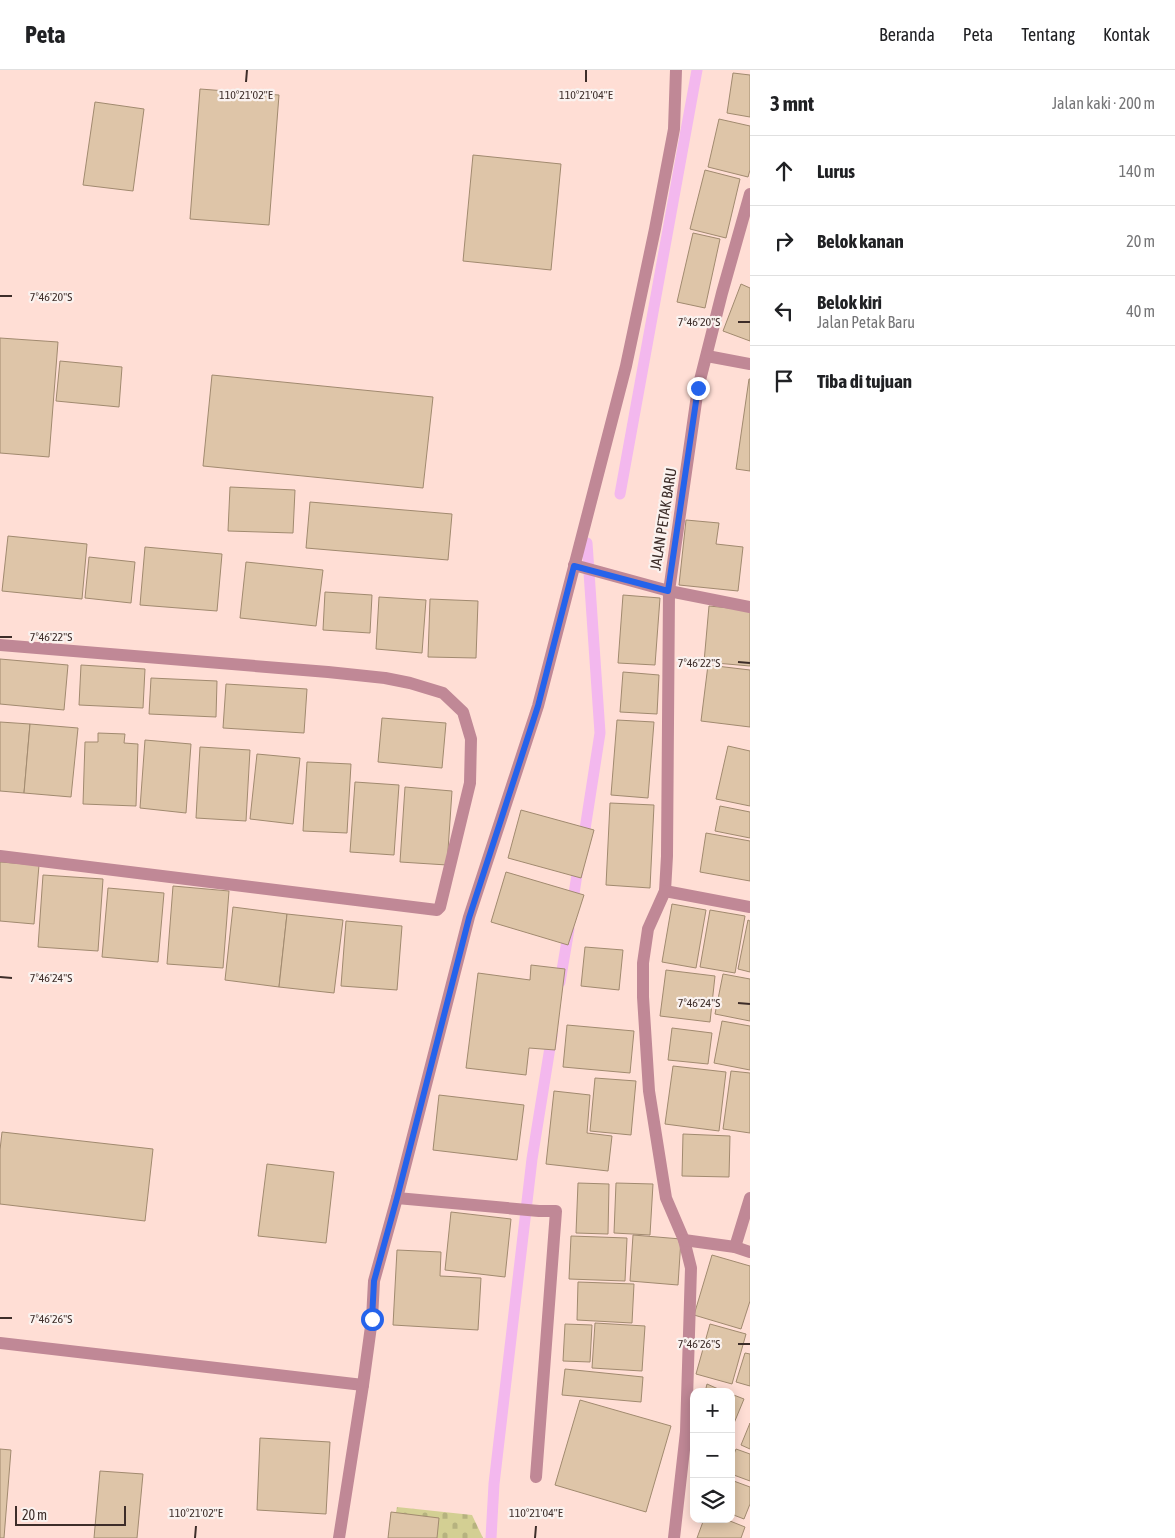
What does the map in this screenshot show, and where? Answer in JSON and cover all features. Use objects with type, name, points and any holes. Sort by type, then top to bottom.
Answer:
[{"type":"street","points":[[339,1538],[372,1319],[374,1281],[469,918],[538,706],[626,366],[656,229],[674,129],[676,70]]},
{"type":"street","name":"JALAN PETAK BARU","points":[[665,891],[667,856],[668,591],[698,388],[750,194]]},
{"type":"street","points":[[707,356],[750,364]]},
{"type":"street","points":[[574,566],[668,591],[750,607]]},
{"type":"street","points":[[0,645],[328,672],[393,680],[443,693],[463,712],[471,739],[470,783],[440,907],[437,910],[0,856]]},
{"type":"street","points":[[674,1538],[686,1432],[691,1268],[684,1240],[666,1198],[649,1091],[643,997],[643,963],[648,929],[665,891],[750,907]]},
{"type":"street","points":[[397,1198],[556,1211],[536,1477]]},
{"type":"street","points":[[735,1247],[750,1198]]},
{"type":"street","points":[[684,1240],[735,1247],[750,1252]]},
{"type":"street","points":[[0,1343],[363,1385]]},
{"type":"green space","points":[[397,1507],[472,1515],[483,1538],[391,1538]]},
{"type":"building","points":[[733,73],[750,75],[750,117],[727,113]]},
{"type":"building","points":[[200,89],[279,95],[269,225],[190,219]]},
{"type":"building","points":[[95,102],[144,109],[133,191],[83,185]]},
{"type":"building","points":[[719,119],[750,126],[750,170],[748,177],[708,167]]},
{"type":"building","points":[[473,155],[561,164],[551,270],[463,261]]},
{"type":"building","points":[[705,170],[740,179],[726,238],[690,229]]},
{"type":"building","points":[[693,233],[720,239],[705,308],[677,302]]},
{"type":"building","points":[[741,284],[750,288],[750,341],[723,331]]},
{"type":"building","points":[[0,338],[58,342],[49,457],[0,453]]},
{"type":"building","points":[[60,361],[122,367],[119,407],[56,401]]},
{"type":"building","points":[[212,375],[433,397],[423,488],[203,466]]},
{"type":"building","points":[[750,379],[750,471],[736,469]]},
{"type":"building","points":[[230,487],[295,490],[293,533],[228,531]]},
{"type":"building","points":[[310,502],[452,514],[448,560],[306,548]]},
{"type":"building","points":[[686,520],[719,523],[716,544],[743,547],[738,591],[679,585]]},
{"type":"building","points":[[8,536],[87,544],[82,599],[2,591]]},
{"type":"building","points":[[145,547],[222,554],[217,611],[140,605]]},
{"type":"building","points":[[89,557],[135,562],[131,603],[85,598]]},
{"type":"building","points":[[246,562],[323,570],[316,626],[240,618]]},
{"type":"building","points":[[325,592],[372,595],[370,633],[323,630]]},
{"type":"building","points":[[623,595],[660,598],[655,665],[618,663]]},
{"type":"building","points":[[379,597],[426,600],[422,653],[376,649]]},
{"type":"building","points":[[430,599],[478,601],[476,658],[428,657]]},
{"type":"building","points":[[709,606],[750,610],[750,666],[704,662]]},
{"type":"building","points":[[0,659],[68,665],[64,710],[0,704]]},
{"type":"building","points":[[81,665],[145,669],[143,708],[79,705]]},
{"type":"building","points":[[708,665],[750,670],[750,727],[701,721]]},
{"type":"building","points":[[623,672],[659,675],[657,714],[620,712]]},
{"type":"building","points":[[151,678],[217,681],[216,717],[149,714]]},
{"type":"building","points":[[226,684],[307,689],[304,733],[223,728]]},
{"type":"building","points":[[382,718],[446,723],[442,768],[378,762]]},
{"type":"building","points":[[617,720],[654,722],[648,798],[611,795]]},
{"type":"building","points":[[0,722],[30,724],[24,793],[0,791]]},
{"type":"building","points":[[30,724],[78,728],[71,797],[24,793]]},
{"type":"building","points":[[98,733],[125,734],[124,743],[138,744],[136,806],[83,804],[85,742],[98,742]]},
{"type":"building","points":[[145,740],[191,744],[186,813],[140,808]]},
{"type":"building","points":[[728,746],[750,751],[750,806],[716,799]]},
{"type":"building","points":[[200,747],[250,750],[246,821],[196,818]]},
{"type":"building","points":[[257,754],[300,758],[293,824],[250,819]]},
{"type":"building","points":[[307,762],[351,764],[347,833],[303,831]]},
{"type":"building","points":[[355,782],[399,785],[394,855],[350,852]]},
{"type":"building","points":[[405,787],[452,791],[447,865],[400,862]]},
{"type":"building","points":[[610,803],[654,805],[650,888],[606,885]]},
{"type":"building","points":[[720,806],[750,812],[750,838],[715,831]]},
{"type":"building","points":[[521,810],[594,830],[581,878],[508,858]]},
{"type":"building","points":[[706,833],[750,841],[750,881],[700,872]]},
{"type":"building","points":[[0,862],[39,865],[34,924],[0,921]]},
{"type":"building","points":[[506,872],[584,895],[568,945],[491,922]]},
{"type":"building","points":[[43,875],[103,879],[98,951],[38,947]]},
{"type":"building","points":[[173,886],[229,891],[223,968],[167,964]]},
{"type":"building","points":[[108,888],[164,893],[158,962],[102,957]]},
{"type":"building","points":[[672,904],[706,910],[696,968],[662,962]]},
{"type":"building","points":[[233,907],[287,914],[279,987],[225,980]]},
{"type":"building","points":[[710,910],[745,916],[735,973],[700,967]]},
{"type":"building","points":[[287,914],[343,920],[334,993],[279,987]]},
{"type":"building","points":[[748,920],[750,921],[750,972],[738,969]]},
{"type":"building","points":[[346,921],[402,926],[397,990],[341,986]]},
{"type":"building","points":[[585,947],[623,950],[619,990],[581,986]]},
{"type":"building","points":[[531,965],[565,969],[555,1050],[529,1048],[526,1075],[466,1068],[478,973],[530,980]]},
{"type":"building","points":[[666,970],[715,976],[710,1022],[660,1016]]},
{"type":"building","points":[[723,974],[750,979],[750,1021],[715,1014]]},
{"type":"building","points":[[722,1021],[750,1026],[750,1070],[714,1063]]},
{"type":"building","points":[[567,1025],[634,1031],[630,1073],[563,1067]]},
{"type":"building","points":[[672,1028],[712,1033],[708,1064],[668,1060]]},
{"type":"building","points":[[673,1066],[726,1072],[719,1131],[665,1124]]},
{"type":"building","points":[[731,1071],[750,1073],[750,1133],[723,1129]]},
{"type":"building","points":[[595,1078],[636,1081],[631,1135],[590,1131]]},
{"type":"building","points":[[554,1091],[590,1095],[587,1133],[612,1136],[608,1171],[546,1164]]},
{"type":"building","points":[[439,1095],[524,1105],[517,1160],[433,1150]]},
{"type":"building","points":[[2,1132],[153,1149],[145,1221],[0,1204]]},
{"type":"building","points":[[683,1134],[730,1136],[729,1177],[682,1176]]},
{"type":"building","points":[[267,1164],[334,1172],[326,1243],[258,1236]]},
{"type":"building","points":[[578,1183],[609,1184],[608,1234],[576,1233]]},
{"type":"building","points":[[616,1183],[653,1184],[650,1235],[614,1233]]},
{"type":"building","points":[[451,1212],[511,1219],[505,1277],[445,1270]]},
{"type":"building","points":[[633,1235],[681,1239],[678,1285],[630,1281]]},
{"type":"building","points":[[571,1236],[627,1238],[625,1281],[569,1279]]},
{"type":"building","points":[[397,1250],[441,1252],[440,1276],[481,1278],[478,1330],[393,1325]]},
{"type":"building","points":[[712,1255],[750,1266],[750,1301],[741,1329],[694,1315]]},
{"type":"building","points":[[578,1282],[634,1284],[632,1323],[577,1320]]},
{"type":"building","points":[[595,1323],[645,1326],[642,1371],[592,1368]]},
{"type":"building","points":[[565,1324],[592,1325],[590,1362],[563,1361]]},
{"type":"building","points":[[710,1324],[746,1334],[732,1384],[696,1374]]},
{"type":"building","points":[[745,1353],[750,1354],[750,1386],[736,1382]]},
{"type":"building","points":[[565,1369],[643,1377],[641,1402],[562,1395]]},
{"type":"building","points":[[707,1384],[716,1388],[706,1388]]},
{"type":"building","points":[[735,1396],[744,1399],[735,1421]]},
{"type":"building","points":[[580,1400],[671,1426],[646,1512],[555,1485]]},
{"type":"building","points":[[750,1423],[750,1449],[741,1445]]},
{"type":"building","points":[[260,1438],[330,1442],[326,1514],[257,1510]]},
{"type":"building","points":[[0,1449],[11,1450],[4,1538],[0,1538]]},
{"type":"building","points":[[736,1449],[750,1454],[750,1481],[735,1475]]},
{"type":"building","points":[[100,1471],[143,1474],[137,1538],[94,1538]]},
{"type":"building","points":[[735,1481],[750,1487],[750,1504],[744,1519],[735,1516]]},
{"type":"building","points":[[391,1512],[439,1518],[437,1538],[388,1538]]},
{"type":"building","points":[[703,1523],[735,1523],[745,1527],[741,1538],[697,1538]]},
{"type":"waterway","points":[[620,494],[697,70]]},
{"type":"waterway","points":[[583,842],[600,733],[587,543]]},
{"type":"waterway","points":[[572,906],[579,862]]},
{"type":"waterway","points":[[560,982],[569,929]]},
{"type":"waterway","points":[[491,1538],[494,1484],[532,1159],[552,1035]]},
{"type":"route","points":[[372,1319],[374,1281],[469,918],[538,706],[574,566],[668,591],[698,388]]}]
